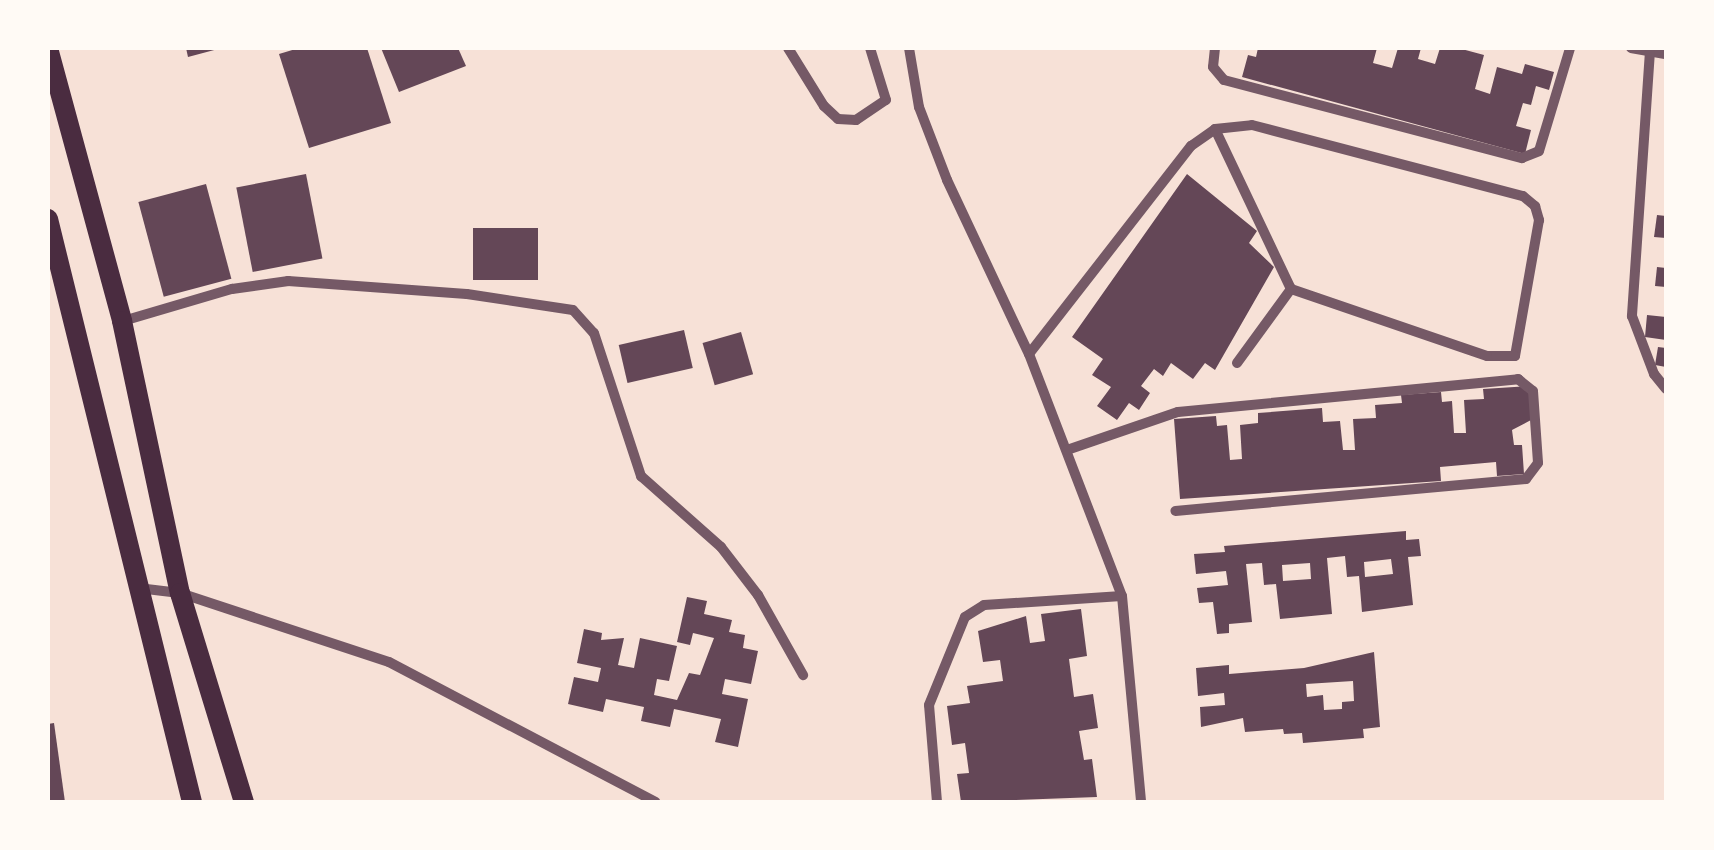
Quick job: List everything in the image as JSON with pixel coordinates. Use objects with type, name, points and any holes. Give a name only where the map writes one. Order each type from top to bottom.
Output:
[{"type":"main road","points":[[48,48],[122,321],[180,594],[244,802]]},
{"type":"main road","points":[[48,218],[192,802]]},
{"type":"street","points":[[788,48],[824,106],[838,118],[856,120],[886,100],[870,48]]},
{"type":"street","points":[[909,48],[919,107],[947,180],[1029,354],[1122,596],[1141,802]]},
{"type":"street","points":[[1215,48],[1213,68],[1224,80],[1522,158],[1540,151],[1570,48]]},
{"type":"street","points":[[1632,48],[1666,54]]},
{"type":"street","points":[[1650,51],[1632,316],[1654,374],[1666,389]]},
{"type":"street","points":[[1029,354],[1191,146],[1215,129],[1252,126],[1523,196],[1535,206],[1536,238],[1516,356],[1487,356],[1291,289],[1215,129]]},
{"type":"street","points":[[122,321],[288,281],[467,294],[573,310],[594,333],[641,476],[720,547],[758,595],[803,675]]},
{"type":"street","points":[[1237,364],[1291,289]]},
{"type":"street","points":[[1068,450],[1178,412],[1518,380],[1533,390],[1538,464],[1526,480],[1175,511]]},
{"type":"street","points":[[137,588],[180,594],[389,662],[656,802]]},
{"type":"street","points":[[937,802],[929,706],[965,617],[984,605],[1122,596]]},
{"type":"building","points":[[186,48],[218,48],[218,49],[188,57]]},
{"type":"building","points":[[299,48],[367,48],[391,123],[309,148],[279,54]]},
{"type":"building","points":[[381,48],[458,48],[466,66],[399,92]]},
{"type":"building","points":[[1258,48],[1377,48],[1373,63],[1392,68],[1398,48],[1421,48],[1418,59],[1435,64],[1440,48],[1458,48],[1484,55],[1475,89],[1490,94],[1497,67],[1522,74],[1525,64],[1554,72],[1549,90],[1536,86],[1531,105],[1523,103],[1516,126],[1531,130],[1525,154],[1242,77],[1248,55],[1256,57]]},
{"type":"building","points":[[306,174],[322,258],[253,272],[236,188]]},
{"type":"building","points":[[1187,174],[1257,231],[1249,243],[1274,267],[1215,370],[1205,363],[1193,379],[1171,363],[1163,376],[1154,369],[1141,386],[1150,393],[1139,410],[1129,403],[1117,420],[1097,406],[1111,387],[1092,375],[1103,359],[1072,337]]},
{"type":"building","points":[[206,184],[231,279],[164,297],[138,202]]},
{"type":"building","points":[[1657,215],[1666,216],[1666,238],[1654,237]]},
{"type":"building","points":[[473,228],[538,228],[538,280],[473,280]]},
{"type":"building","points":[[1657,267],[1666,268],[1666,287],[1655,286]]},
{"type":"building","points":[[1647,315],[1666,317],[1666,340],[1645,337]]},
{"type":"building","points":[[684,330],[693,368],[627,383],[619,345]]},
{"type":"building","points":[[741,332],[753,374],[715,385],[703,343]]},
{"type":"building","points":[[1658,347],[1666,348],[1666,367],[1655,365]]},
{"type":"building","points":[[1529,386],[1531,420],[1512,430],[1514,445],[1522,445],[1524,474],[1497,476],[1496,462],[1440,467],[1441,481],[1180,499],[1174,419],[1216,416],[1217,426],[1227,425],[1230,460],[1242,459],[1240,425],[1258,423],[1258,413],[1322,408],[1323,422],[1340,421],[1343,450],[1355,450],[1353,419],[1376,418],[1375,405],[1402,403],[1401,395],[1441,392],[1442,402],[1452,401],[1454,433],[1466,433],[1464,400],[1484,399],[1483,389]]},
{"type":"building","points":[[1406,531],[1406,540],[1419,539],[1421,556],[1408,557],[1413,605],[1362,612],[1359,576],[1347,577],[1345,556],[1327,558],[1332,614],[1280,619],[1276,584],[1264,585],[1262,563],[1246,564],[1252,622],[1229,624],[1229,633],[1217,634],[1213,602],[1199,603],[1197,588],[1228,585],[1226,571],[1196,574],[1194,554],[1225,552],[1224,546]],"holes":[[[1391,559],[1393,574],[1365,577],[1364,562]],[[1310,563],[1311,579],[1283,581],[1282,565]]]},
{"type":"building","points":[[687,597],[707,601],[704,614],[732,620],[729,632],[745,635],[743,648],[758,651],[751,684],[725,679],[722,694],[748,699],[738,747],[715,742],[721,719],[674,709],[670,727],[641,721],[644,707],[606,699],[603,712],[568,704],[574,677],[598,682],[601,668],[577,663],[584,629],[602,633],[601,640],[624,638],[618,665],[634,668],[640,638],[677,646],[669,681],[657,679],[654,695],[677,700],[689,673],[700,675],[714,638],[693,633],[690,645],[677,642]]},
{"type":"building","points":[[1081,609],[1087,656],[1069,659],[1074,697],[1093,694],[1098,728],[1079,731],[1084,760],[1092,759],[1097,797],[961,802],[957,774],[969,773],[965,743],[952,745],[947,706],[970,703],[967,686],[1003,681],[1000,660],[983,662],[978,631],[1026,616],[1030,643],[1045,641],[1041,614]]},
{"type":"building","points":[[1374,652],[1380,727],[1363,729],[1364,738],[1303,743],[1302,733],[1284,734],[1283,729],[1245,732],[1243,718],[1201,727],[1200,707],[1225,705],[1224,693],[1198,696],[1196,668],[1229,665],[1229,674],[1304,668]],"holes":[[[1353,681],[1354,701],[1342,702],[1342,709],[1324,710],[1323,695],[1307,697],[1306,684]]]},
{"type":"building","points":[[54,723],[65,802],[48,802],[48,724]]}]
